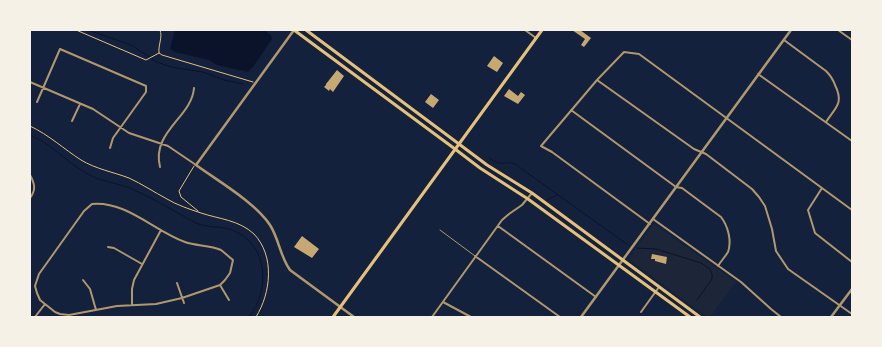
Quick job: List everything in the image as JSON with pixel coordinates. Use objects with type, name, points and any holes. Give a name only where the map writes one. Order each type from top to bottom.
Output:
[{"type":"main road","points":[[294,30],[480,168],[528,199],[690,317]]},
{"type":"main road","points":[[306,30],[487,165],[532,193],[700,317]]},
{"type":"main road","points":[[333,317],[542,30]]},
{"type":"street","points":[[195,165],[294,30]]},
{"type":"street","points":[[525,30],[536,38]]},
{"type":"street","points":[[581,317],[790,30]]},
{"type":"street","points":[[838,30],[852,40]]},
{"type":"street","points":[[783,40],[832,77],[839,94],[839,101],[826,122]]},
{"type":"street","points":[[37,102],[60,49],[146,86],[146,92],[120,127],[113,138],[110,148]]},
{"type":"street","points":[[650,224],[541,146],[597,80],[624,52],[639,54],[852,210]]},
{"type":"street","points":[[758,74],[852,141]]},
{"type":"street","points":[[597,80],[689,146],[706,154],[752,189],[765,206],[772,229],[776,251],[788,269],[852,314]]},
{"type":"street","points":[[30,82],[102,115],[136,136],[161,143],[174,149],[258,211],[271,227],[284,261],[290,270],[354,317]]},
{"type":"street","points":[[160,166],[158,156],[161,143],[192,99],[194,88]]},
{"type":"street","points":[[72,121],[80,104]]},
{"type":"street","points":[[571,110],[676,187],[682,188],[721,217],[725,222],[729,234],[730,246],[718,266]]},
{"type":"street","points":[[30,175],[35,184],[35,188],[30,198]]},
{"type":"street","points":[[822,188],[808,210],[815,233],[852,262]]},
{"type":"street","points":[[432,317],[506,216],[520,207],[532,193]]},
{"type":"street","points":[[92,204],[103,204],[118,207],[161,230],[185,242],[216,248],[222,251],[233,260],[230,273],[220,285],[182,298],[156,304],[132,304],[65,315],[55,312],[45,304],[37,293],[35,286],[39,274],[84,211],[92,204]]},
{"type":"street","points":[[653,219],[741,282],[782,317]]},
{"type":"street","points":[[498,226],[596,297]]},
{"type":"street","points":[[132,304],[133,283],[161,230]]},
{"type":"street","points":[[108,247],[114,248],[142,264]]},
{"type":"street","points":[[476,256],[560,317]]},
{"type":"street","points":[[83,280],[90,290],[96,310]]},
{"type":"street","points":[[177,283],[184,303]]},
{"type":"street","points":[[220,285],[229,300]]},
{"type":"street","points":[[641,312],[660,287]]},
{"type":"street","points":[[831,317],[852,289]]},
{"type":"street","points":[[443,302],[471,317]]},
{"type":"street","points":[[35,317],[45,304]]},
{"type":"street","points":[[690,317],[694,312]]},
{"type":"lane","points":[[440,230],[476,256]]},
{"type":"path","points":[[76,30],[146,60],[159,53]]},
{"type":"path","points":[[159,53],[161,35],[160,30]]},
{"type":"path","points":[[159,53],[166,57],[256,83]]},
{"type":"path","points":[[30,126],[46,135],[81,160],[93,166],[128,178],[171,201],[198,212],[241,225],[254,234],[261,245],[266,258],[268,279],[264,301],[256,317]]},
{"type":"path","points":[[195,165],[181,186],[179,193],[181,197],[198,210],[198,212]]},
{"type":"shaded area","points":[[175,30],[264,30],[271,35],[272,39],[248,72],[217,65],[209,60],[175,52],[170,49]]},
{"type":"shaded area","points":[[654,224],[736,282],[710,317],[707,317],[630,260],[630,256]]},
{"type":"building","points":[[572,30],[580,30],[591,38],[584,47],[581,45],[585,39]]},
{"type":"building","points":[[494,56],[503,63],[497,72],[487,66]]},
{"type":"building","points":[[337,70],[344,76],[333,92],[330,89],[329,91],[324,87]]},
{"type":"building","points":[[509,89],[518,96],[521,92],[525,95],[518,104],[504,96]]},
{"type":"building","points":[[431,94],[439,100],[433,108],[425,102]]},
{"type":"building","points":[[302,236],[319,249],[312,258],[294,247]]},
{"type":"building","points":[[652,254],[667,257],[666,264],[655,261],[655,259],[651,259]]},
{"type":"waterway","points":[[88,30],[131,45],[157,62],[171,67],[203,72],[224,80],[243,84]]},
{"type":"waterway","points":[[30,135],[39,139],[87,174],[134,190],[196,223],[205,226],[232,230],[244,236],[253,245],[259,256],[263,281],[261,294],[249,317]]},
{"type":"waterway","points":[[489,158],[497,163],[515,164],[628,245]]},
{"type":"waterway","points":[[547,200],[557,195]]},
{"type":"waterway","points":[[637,248],[656,249],[701,263],[710,269],[712,279],[697,300]]}]
